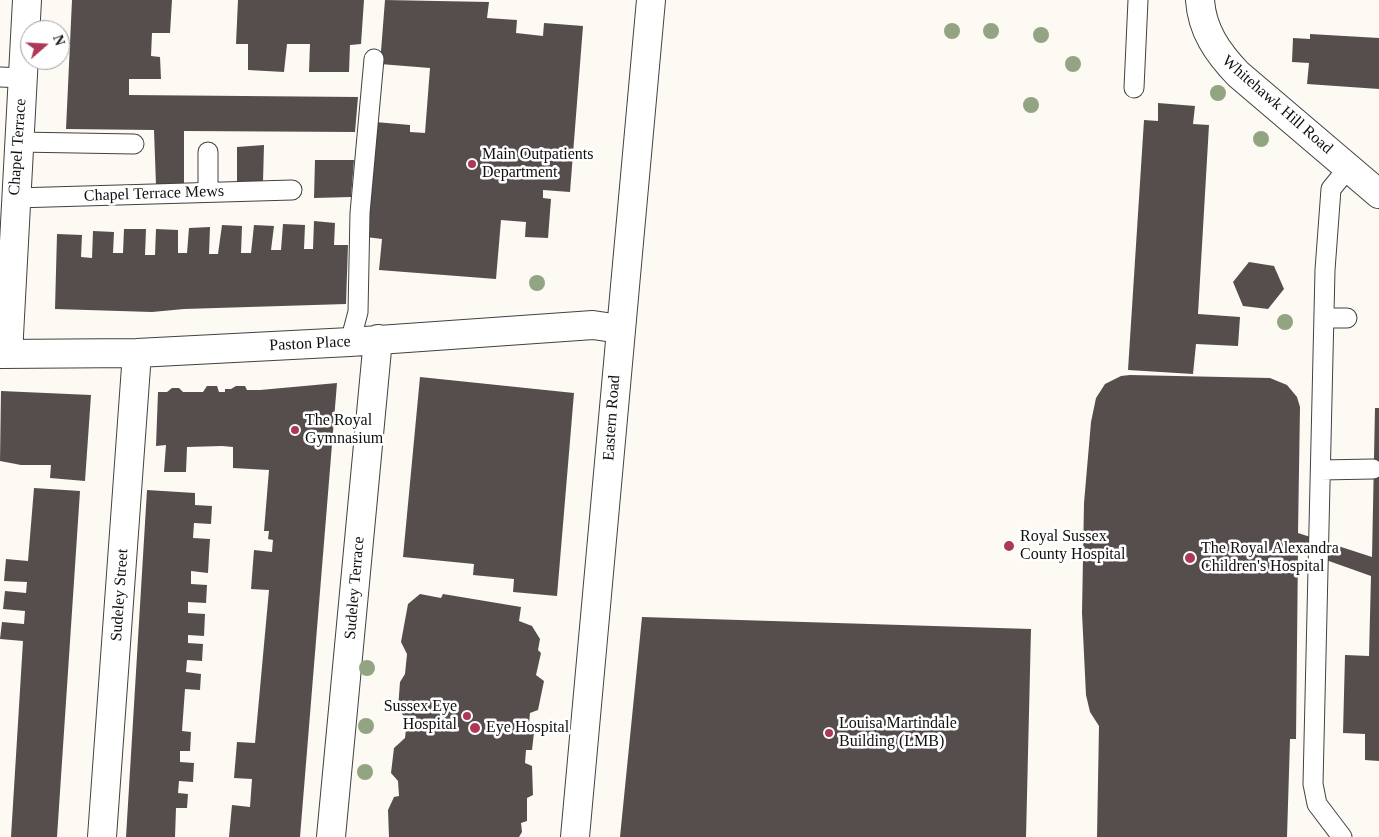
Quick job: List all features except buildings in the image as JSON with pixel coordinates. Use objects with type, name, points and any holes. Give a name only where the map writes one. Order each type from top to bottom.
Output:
[{"type":"street","name":"Chapel Terrace","points":[[4,354],[18,142],[12,78],[27,0]]},
{"type":"street","name":"Eastern Road","points":[[575,837],[651,0]]},
{"type":"street","name":"Whitehawk Hill Road","points":[[1200,0],[1201,18],[1218,53],[1238,74],[1379,194]]},
{"type":"street","name":"Paston Place","points":[[4,354],[137,353],[350,342],[593,325],[620,329]]},
{"type":"street","name":"Sudeley Terrace","points":[[331,837],[378,339]]},
{"type":"street","name":"Sudeley Street","points":[[102,837],[137,353]]},
{"type":"lane","points":[[1134,88],[1138,0]]},
{"type":"lane","points":[[350,342],[358,312],[360,213],[374,59]]},
{"type":"lane","points":[[18,142],[134,144]]},
{"type":"lane","points":[[208,152],[208,192]]},
{"type":"lane","points":[[1342,837],[1317,804],[1313,784],[1325,270],[1331,189],[1349,167]]},
{"type":"lane","name":"Chapel Terrace Mews","points":[[15,198],[292,190]]},
{"type":"lane","points":[[1324,318],[1347,318]]},
{"type":"lane","points":[[1321,470],[1373,469]]},
{"type":"place","name":"Main Outpatients Department","points":[[472,164]]},
{"type":"place","name":"The Royal Gymnasium","points":[[295,430]]},
{"type":"place","name":"Royal Sussex County Hospital","points":[[1009,546]]},
{"type":"place","name":"The Royal Alexandra Children's Hospital","points":[[1190,558]]},
{"type":"place","name":"Sussex Eye Hospital","points":[[467,716]]},
{"type":"place","name":"Eye Hospital","points":[[475,728]]},
{"type":"place","name":"Louisa Martindale Building (LMB)","points":[[829,733]]}]
